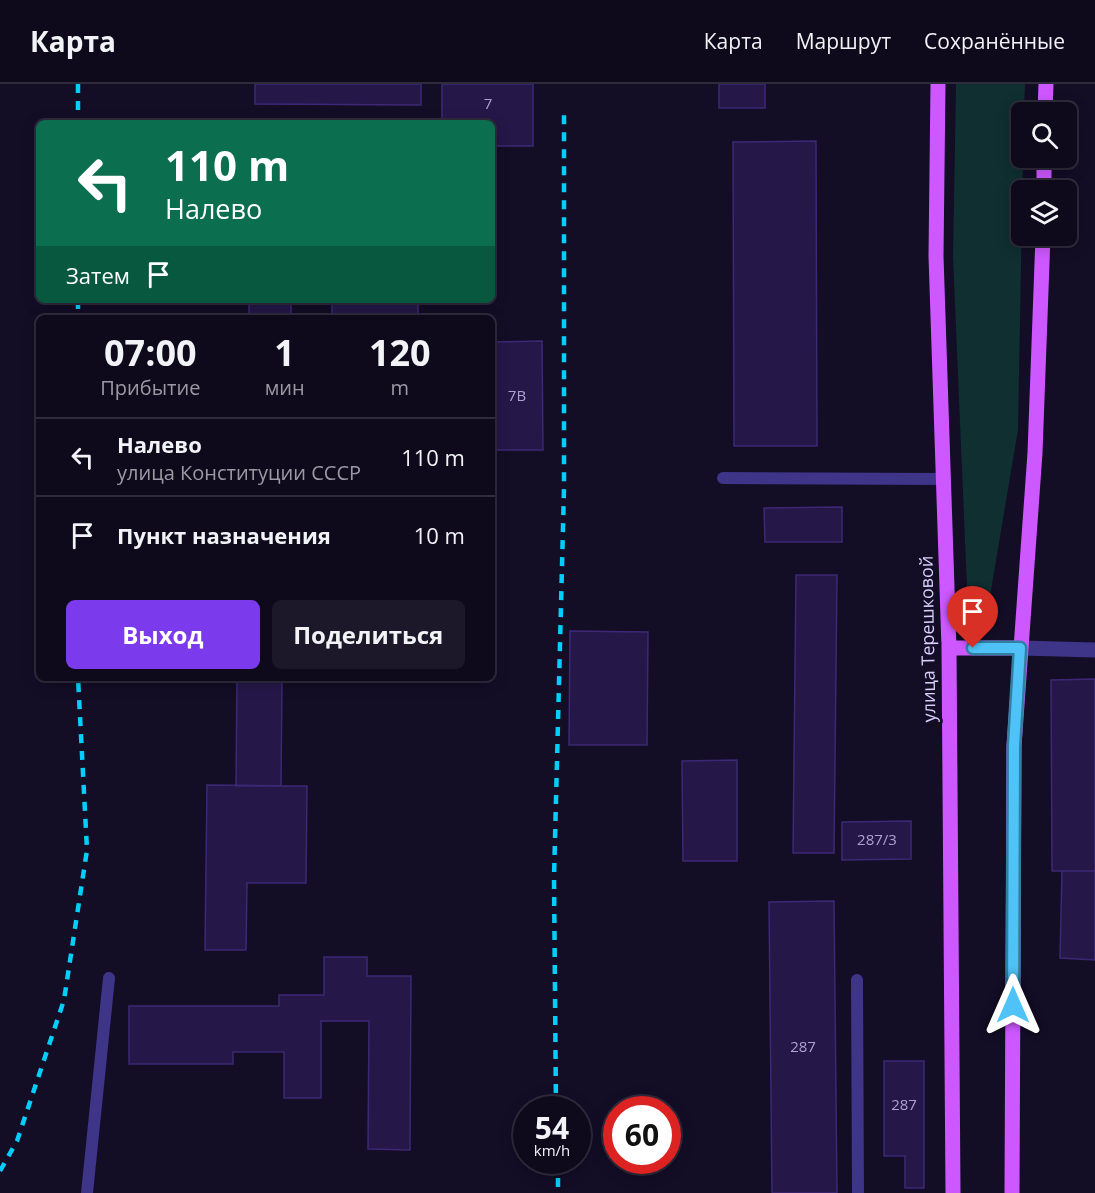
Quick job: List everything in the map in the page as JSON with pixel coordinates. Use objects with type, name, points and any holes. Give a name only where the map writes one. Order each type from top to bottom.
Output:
[{"type":"main road","name":"улица Терешковой","points":[[938,84],[936,256],[949,648],[953,1193]]},
{"type":"main road","points":[[1045,102],[1046,84]]},
{"type":"main road","points":[[1012,1193],[1014,746],[1035,453],[1043,246]]},
{"type":"main road","points":[[949,648],[1020,648]]},
{"type":"street","points":[[1020,648],[1095,650]]},
{"type":"lane","points":[[723,478],[944,479]]},
{"type":"lane","points":[[87,1193],[109,978]]},
{"type":"lane","points":[[857,980],[858,1193]]},
{"type":"green space","points":[[956,84],[1025,84],[1024,102],[1011,102],[1011,168],[1023,168],[1023,180],[1011,180],[1011,246],[1021,246],[1018,430],[987,614],[977,618],[968,612],[953,257]]},
{"type":"building","points":[[255,84],[421,84],[421,105],[255,104]]},
{"type":"building","points":[[442,84],[533,84],[533,146],[495,146],[495,120],[442,120]]},
{"type":"building","points":[[719,84],[765,84],[765,108],[719,108]]},
{"type":"building","points":[[816,141],[817,446],[734,446],[733,142]]},
{"type":"building","points":[[249,303],[291,303],[291,315],[249,315]]},
{"type":"building","points":[[332,303],[418,303],[418,315],[332,315]]},
{"type":"building","points":[[542,341],[543,450],[495,450],[495,342]]},
{"type":"building","points":[[842,507],[842,542],[765,542],[764,508]]},
{"type":"building","points":[[796,575],[837,575],[834,853],[793,853]]},
{"type":"building","points":[[570,631],[648,632],[647,745],[569,745]]},
{"type":"building","points":[[1095,679],[1095,871],[1052,871],[1051,680]]},
{"type":"building","points":[[237,681],[282,681],[281,786],[236,786]]},
{"type":"building","points":[[737,760],[737,861],[683,861],[682,761]]},
{"type":"building","points":[[207,785],[307,786],[306,883],[247,883],[246,950],[205,950]]},
{"type":"building","points":[[911,821],[911,859],[842,860],[842,822]]},
{"type":"building","points":[[1062,871],[1095,871],[1095,960],[1060,958]]},
{"type":"building","points":[[834,901],[837,1193],[772,1193],[769,902]]},
{"type":"building","points":[[324,957],[367,957],[367,976],[411,976],[410,1150],[368,1149],[369,1021],[321,1021],[321,1098],[284,1098],[284,1052],[233,1052],[233,1064],[129,1064],[129,1006],[279,1006],[279,995],[324,995]]},
{"type":"building","points":[[884,1061],[924,1061],[924,1188],[905,1188],[905,1156],[884,1156]]},
{"type":"railway","points":[[78,84],[78,120]]},
{"type":"railway","points":[[556,1096],[554,878],[564,488],[564,111]]},
{"type":"railway","points":[[78,303],[78,315]]},
{"type":"railway","points":[[0,1171],[17,1141],[64,1000],[87,850],[78,681]]},
{"type":"railway","points":[[558,1174],[558,1193]]},
{"type":"route","points":[[973,648],[1020,648],[1014,746],[1013,1005]]}]
